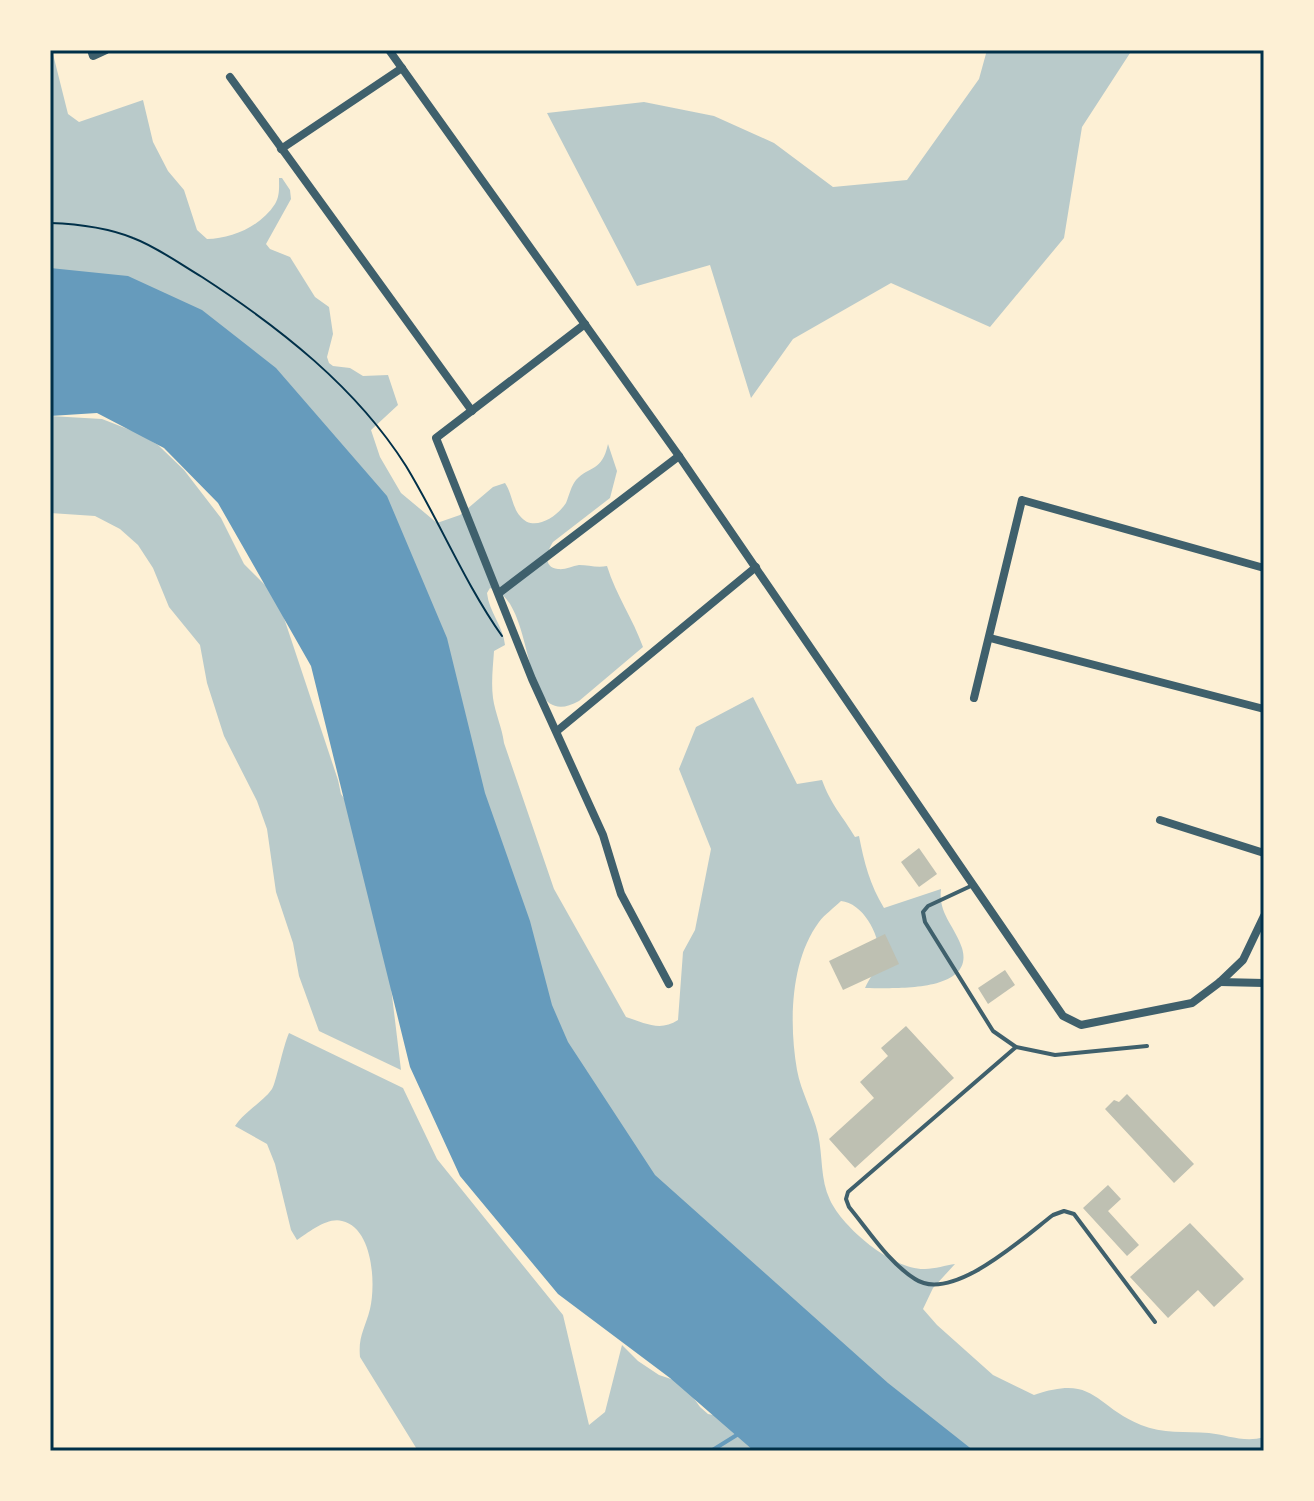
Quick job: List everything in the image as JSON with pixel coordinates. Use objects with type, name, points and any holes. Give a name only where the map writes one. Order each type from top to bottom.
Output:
[{"type":"street","points":[[92,53],[106,50]]},
{"type":"street","points":[[389,50],[679,456],[1063,1016],[1081,1025],[1192,1003],[1243,960],[1264,916]]},
{"type":"street","points":[[281,149],[402,68]]},
{"type":"street","points":[[230,77],[472,411]]},
{"type":"street","points":[[585,324],[436,438],[532,679],[603,835],[621,894],[669,984]]},
{"type":"street","points":[[499,593],[679,456]]},
{"type":"street","points":[[974,698],[1022,500],[1264,568]]},
{"type":"street","points":[[557,731],[756,567]]},
{"type":"street","points":[[990,638],[1264,709]]},
{"type":"street","points":[[1160,820],[1264,853]]},
{"type":"street","points":[[1220,982],[1264,983]]},
{"type":"lane","points":[[973,885],[928,906],[923,912],[925,922],[993,1031],[1016,1047],[1055,1055],[1147,1046]]},
{"type":"lane","points":[[1016,1047],[848,1192],[846,1199],[849,1207],[899,1268],[918,1282],[936,1284],[982,1270],[1053,1215],[1064,1211],[1074,1214],[1155,1322]]},
{"type":"path","points":[[50,223],[81,224],[137,239],[236,300],[302,350],[370,421],[405,466],[478,602],[505,641]]},
{"type":"shaded area","points":[[50,50],[68,114],[79,122],[143,100],[153,142],[168,171],[184,190],[197,230],[207,239],[236,234],[262,219],[277,201],[279,178],[282,178],[290,190],[291,199],[266,244],[270,249],[290,257],[315,297],[329,307],[333,334],[327,357],[329,363],[350,368],[363,376],[388,375],[398,405],[371,430],[380,457],[401,493],[437,523],[460,515],[493,487],[505,483],[515,508],[525,521],[538,523],[551,518],[566,503],[576,480],[599,464],[608,444],[617,471],[610,498],[553,542],[548,562],[558,569],[579,565],[607,566],[643,647],[579,701],[559,707],[546,700],[537,684],[516,616],[505,598],[490,588],[487,593],[505,645],[494,651],[492,680],[494,704],[504,743],[554,889],[626,1017],[659,1026],[678,1020],[683,952],[695,930],[711,849],[679,769],[696,727],[753,697],[797,784],[822,780],[855,837],[859,836],[868,873],[884,908],[941,889],[944,913],[962,948],[963,963],[956,974],[944,981],[910,987],[865,988],[878,963],[879,951],[870,923],[857,908],[841,901],[821,919],[809,938],[794,993],[794,1052],[799,1078],[818,1134],[825,1184],[837,1211],[857,1234],[898,1263],[925,1269],[955,1264],[933,1288],[923,1309],[993,1375],[1034,1395],[1054,1389],[1082,1390],[1125,1417],[1157,1430],[1209,1433],[1243,1439],[1264,1437],[1264,1451],[947,1451],[592,1153],[430,747],[50,289]]},
{"type":"shaded area","points":[[987,50],[1132,50],[1082,127],[1064,238],[990,327],[891,283],[793,339],[751,398],[710,265],[637,286],[547,113],[644,102],[714,116],[774,143],[833,187],[907,180],[979,79]]},
{"type":"shaded area","points":[[50,416],[102,419],[138,433],[158,445],[184,470],[221,518],[244,564],[277,597],[341,794],[350,807],[386,946],[401,1070],[319,1031],[299,976],[293,943],[276,892],[267,829],[257,801],[224,736],[207,683],[200,645],[169,607],[153,568],[138,545],[120,529],[95,516],[50,513]]},
{"type":"shaded area","points":[[289,1033],[403,1088],[437,1159],[563,1315],[589,1425],[605,1412],[622,1345],[659,1375],[683,1383],[708,1414],[751,1423],[763,1451],[418,1451],[360,1357],[361,1338],[373,1286],[370,1258],[360,1234],[352,1226],[336,1220],[318,1226],[297,1240],[291,1230],[267,1144],[235,1126],[272,1089]]},
{"type":"water","points":[[50,268],[128,276],[202,310],[276,368],[387,496],[447,638],[485,793],[530,921],[552,1005],[568,1042],[655,1175],[888,1383],[974,1451],[754,1451],[670,1378],[558,1294],[460,1176],[410,1067],[311,666],[218,503],[164,448],[97,413],[50,416]]},
{"type":"building","points":[[919,848],[937,874],[919,887],[901,862]]},
{"type":"building","points":[[885,934],[899,964],[843,990],[829,961]]},
{"type":"building","points":[[1005,970],[1015,985],[988,1004],[978,988]]},
{"type":"building","points":[[906,1026],[954,1078],[855,1168],[829,1139],[874,1098],[860,1082],[888,1056],[881,1048]]},
{"type":"building","points":[[1127,1094],[1194,1164],[1174,1183],[1105,1109]]},
{"type":"building","points":[[1108,1185],[1121,1199],[1108,1211],[1139,1245],[1127,1256],[1083,1208]]},
{"type":"building","points":[[1190,1223],[1244,1279],[1214,1307],[1198,1290],[1168,1318],[1130,1277]]},
{"type":"waterway","points":[[711,1451],[740,1433]]}]
